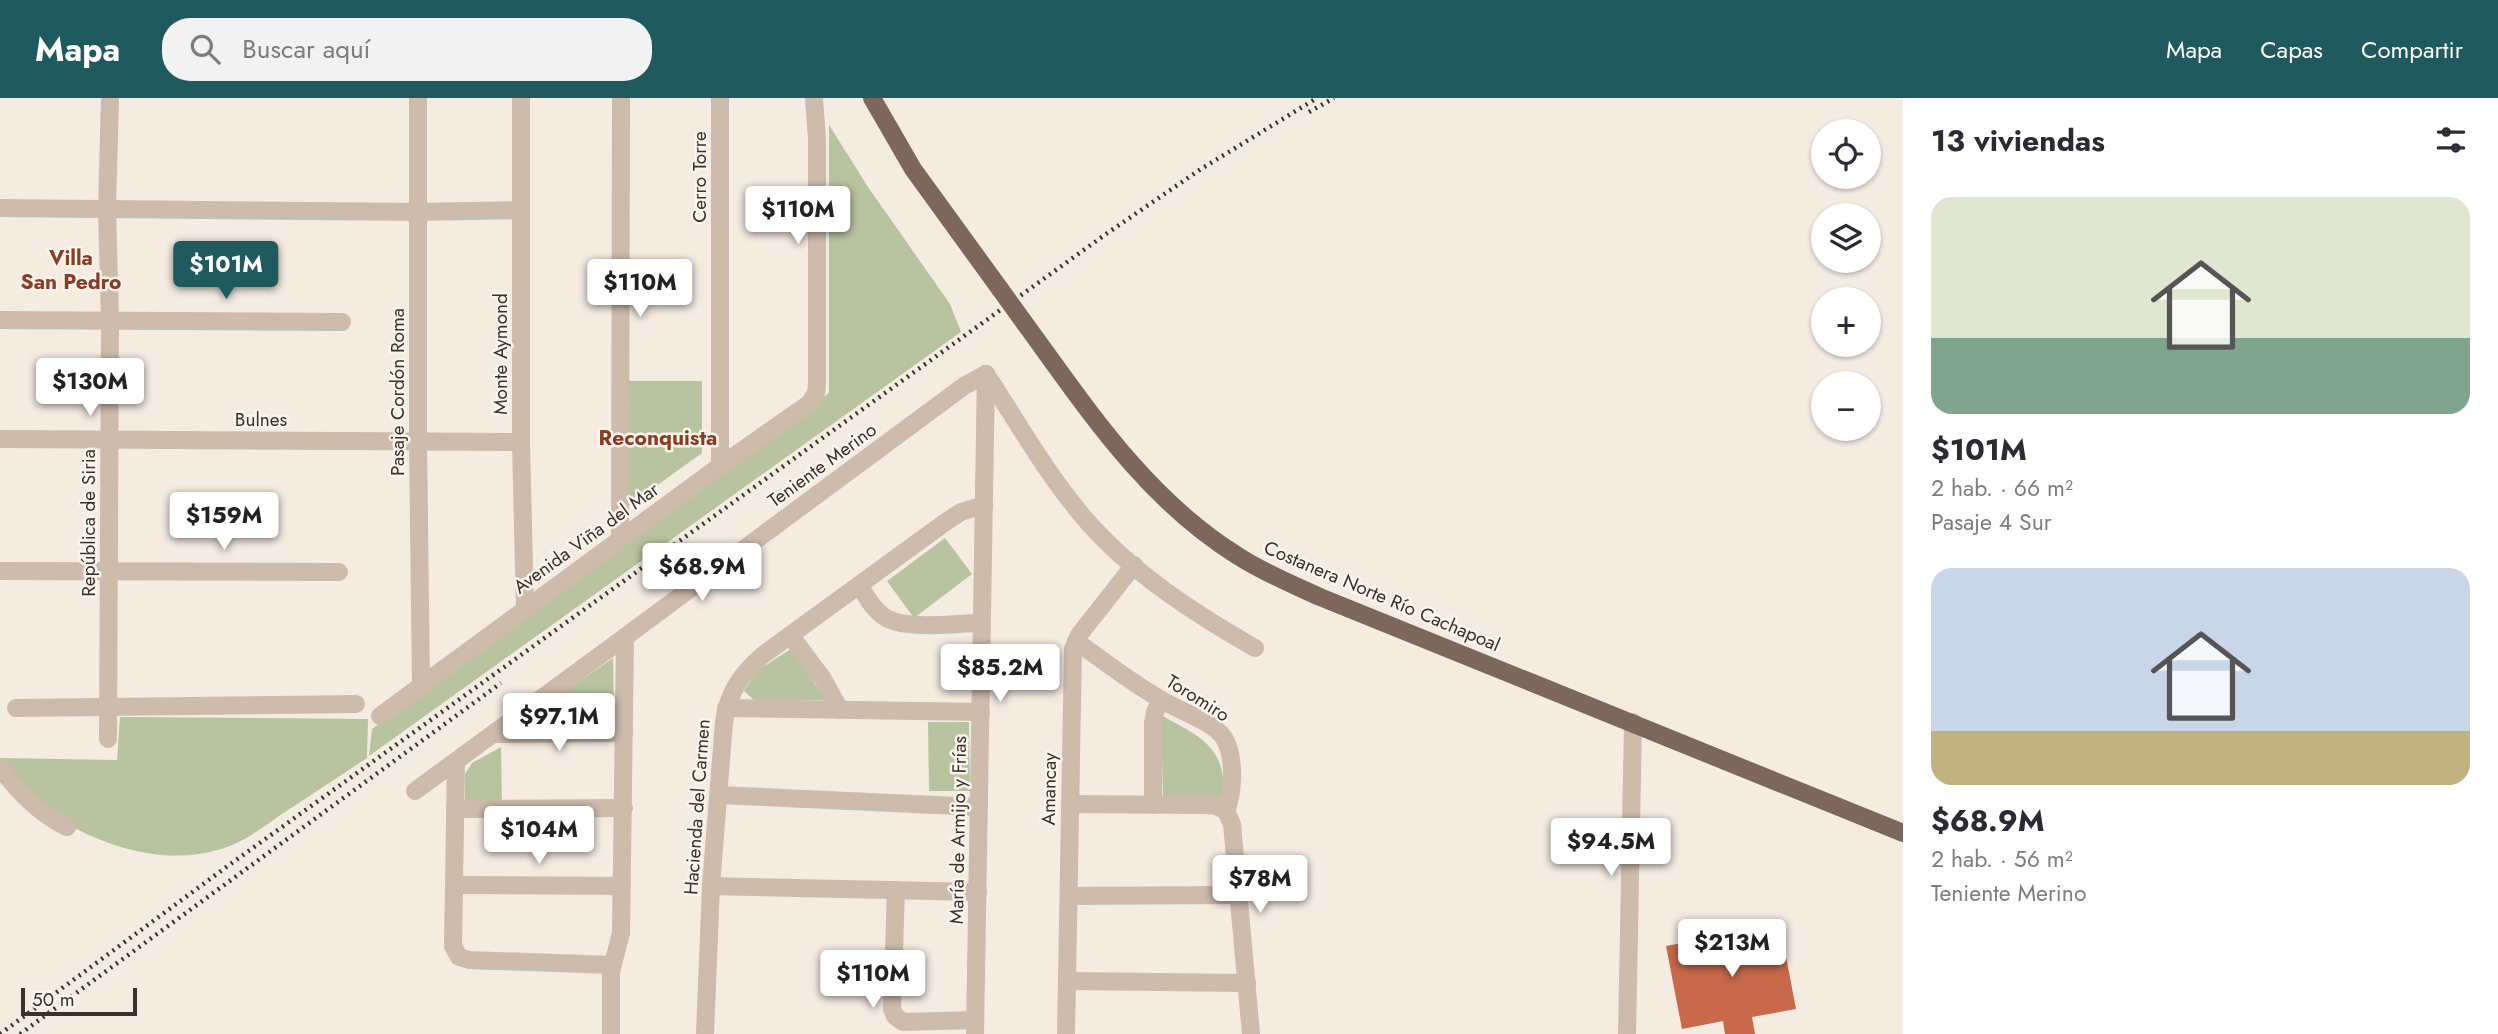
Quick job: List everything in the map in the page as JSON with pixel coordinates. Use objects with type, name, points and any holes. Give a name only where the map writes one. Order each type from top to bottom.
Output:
[{"type":"main road","name":"Costanera Norte Río Cachapoal","points":[[872,98],[913,169],[1106,435],[1137,472],[1173,508],[1238,557],[1320,597],[1903,833]]},
{"type":"street","name":"República de Siria","points":[[108,739],[110,319],[107,209],[110,98]]},
{"type":"street","name":"Pasaje Cordón Roma","points":[[418,98],[421,686]]},
{"type":"street","name":"Monte Aymond","points":[[522,98],[521,442],[525,609]]},
{"type":"street","points":[[620,539],[621,98]]},
{"type":"street","name":"Cerro Torre","points":[[720,98],[720,466]]},
{"type":"street","name":"Avenida Viña del Mar","points":[[380,716],[810,403],[816,393],[817,139],[814,98]]},
{"type":"street","points":[[0,208],[522,211]]},
{"type":"street","points":[[0,320],[342,322]]},
{"type":"street","points":[[986,374],[1059,487],[1101,537],[1196,614],[1255,648]]},
{"type":"street","name":"María de Armijo y Frías","points":[[975,1027],[986,374]]},
{"type":"street","name":"Teniente Merino","points":[[415,791],[964,386],[986,374]]},
{"type":"street","name":"Bulnes","points":[[0,439],[521,442]]},
{"type":"street","name":"Hacienda del Carmen","points":[[705,1034],[711,886],[726,708],[733,689],[744,672],[790,635],[954,516],[984,505]]},
{"type":"street","points":[[1076,641],[1134,565]]},
{"type":"street","points":[[0,572],[339,572]]},
{"type":"street","points":[[859,585],[880,613],[904,624],[982,623]]},
{"type":"street","points":[[790,635],[823,679],[841,710]]},
{"type":"street","points":[[611,1034],[612,965],[620,942],[622,886],[625,637]]},
{"type":"street","name":"Toromiro","points":[[1076,641],[1161,700],[1212,727],[1222,735],[1229,748],[1231,796],[1226,811],[1232,824],[1251,1034]]},
{"type":"street","name":"Amancay","points":[[1066,1034],[1073,657],[1076,641]]},
{"type":"street","points":[[1153,805],[1153,723],[1161,700]]},
{"type":"street","points":[[16,708],[356,704]]},
{"type":"street","points":[[726,708],[981,712]]},
{"type":"street","points":[[1627,1034],[1633,722]]},
{"type":"street","points":[[494,734],[624,733]]},
{"type":"street","points":[[456,762],[453,946],[459,957],[469,960],[612,965]]},
{"type":"street","points":[[0,767],[8,779],[36,805],[55,822],[66,827]]},
{"type":"street","points":[[719,795],[979,807]]},
{"type":"street","points":[[1070,804],[1206,805],[1226,811]]},
{"type":"street","points":[[455,808],[624,808]]},
{"type":"street","points":[[455,885],[622,886]]},
{"type":"street","points":[[711,886],[978,892]]},
{"type":"street","points":[[896,890],[892,1009],[895,1016],[903,1022],[975,1027]]},
{"type":"street","points":[[1069,896],[1238,895]]},
{"type":"street","points":[[1067,981],[1247,983]]},
{"type":"green space","points":[[829,125],[868,187],[950,304],[961,332],[369,756],[372,729],[829,393]]},
{"type":"green space","points":[[627,381],[702,381],[702,453],[627,507]]},
{"type":"green space","points":[[945,538],[972,574],[914,618],[887,581]]},
{"type":"green space","points":[[791,649],[826,700],[754,700],[744,691],[758,670]]},
{"type":"green space","points":[[613,658],[614,725],[516,726]]},
{"type":"green space","points":[[1161,715],[1200,738],[1216,755],[1221,766],[1225,799],[1163,798]]},
{"type":"green space","points":[[120,717],[368,719],[367,758],[234,844],[198,854],[158,855],[99,839],[64,822],[29,793],[0,758],[117,760]]},
{"type":"green space","points":[[928,722],[969,722],[970,791],[929,791]]},
{"type":"green space","points":[[501,747],[502,802],[465,803],[465,774],[472,763]]},
{"type":"building","points":[[1780,925],[1796,1009],[1752,1017],[1755,1034],[1725,1034],[1723,1021],[1682,1029],[1666,946]]},
{"type":"railway","points":[[0,1034],[225,868],[1106,234],[1201,169],[1317,98]]},
{"type":"railway","points":[[1309,112],[1334,98]]},
{"type":"railway","points":[[20,1034],[501,683]]},
{"type":"district","name":"Villa San Pedro","points":[[71,270]]},
{"type":"district","name":"Reconquista","points":[[658,438]]}]
